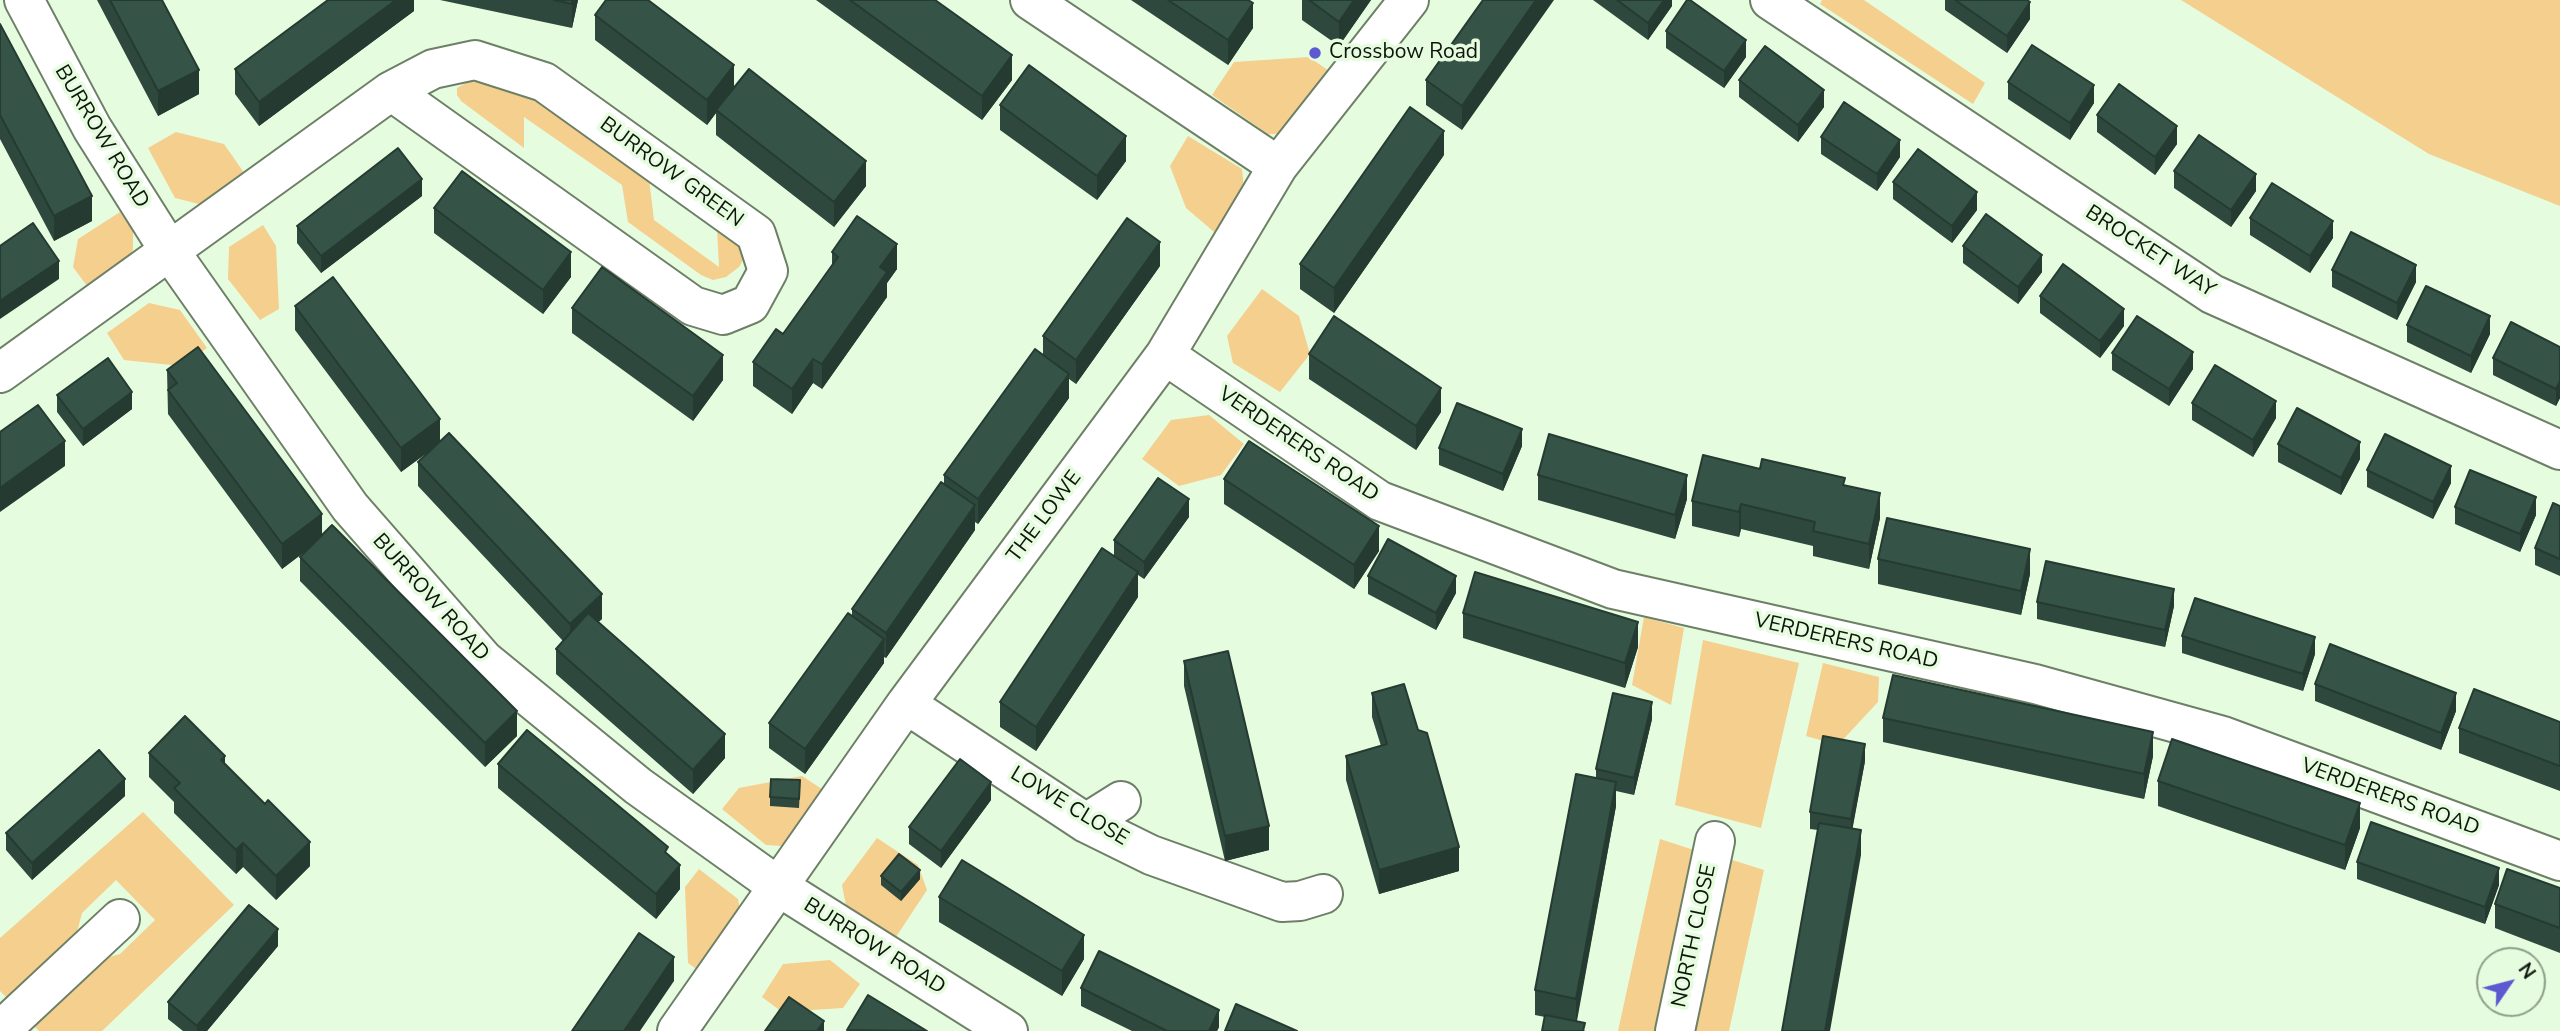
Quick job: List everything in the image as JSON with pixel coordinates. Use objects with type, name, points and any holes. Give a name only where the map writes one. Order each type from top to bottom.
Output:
[{"type":"street","name":"BURROW ROAD","points":[[24,0],[92,128],[169,250],[349,507],[484,660],[638,786],[779,887],[1008,1031]]},
{"type":"street","points":[[1030,0],[1278,166]]},
{"type":"street","name":"THE LOWE","points":[[677,1031],[906,704],[1165,355],[1278,166],[1409,0]]},
{"type":"street","name":"BROCKET WAY","points":[[1770,0],[2212,294],[2560,450]]},
{"type":"street","name":"BURROW GREEN","points":[[0,373],[391,91],[432,69],[475,60],[544,82],[756,234],[768,271],[750,304],[723,315],[693,306],[391,91]]},
{"type":"street","name":"VERDERERS ROAD","points":[[1165,355],[1380,501],[1613,589],[2035,684],[2223,736],[2560,861]]},
{"type":"street","name":"LOWE CLOSE","points":[[906,704],[1086,823],[1151,855],[1282,902],[1300,901],[1323,894]]},
{"type":"street","points":[[1086,823],[1121,801]]},
{"type":"street","name":"NORTH CLOSE","points":[[1675,1031],[1715,841]]},
{"type":"street","points":[[0,1031],[120,919]]},
{"type":"shaded area","points":[[1822,0],[1864,0],[1985,83],[1973,104],[1820,4]]},
{"type":"shaded area","points":[[2181,0],[2560,0],[2560,206],[2429,154]]},
{"type":"shaded area","points":[[1309,57],[1332,73],[1291,134],[1268,134],[1212,95],[1234,62]]},
{"type":"shaded area","points":[[491,81],[537,98],[649,179],[654,220],[719,267],[717,229],[741,243],[746,255],[739,267],[726,277],[713,280],[701,275],[628,222],[622,185],[524,117],[524,148],[461,101],[457,95],[457,88],[468,82]]},
{"type":"shaded area","points":[[176,132],[224,144],[247,177],[207,206],[175,198],[148,148]]},
{"type":"shaded area","points":[[1188,136],[1242,169],[1245,199],[1220,237],[1186,208],[1170,166]]},
{"type":"shaded area","points":[[120,212],[133,229],[133,249],[128,264],[90,290],[73,267],[78,239]]},
{"type":"shaded area","points":[[263,225],[276,246],[279,309],[260,320],[228,279],[229,247]]},
{"type":"shaded area","points":[[1262,289],[1299,316],[1310,354],[1280,392],[1233,363],[1227,336]]},
{"type":"shaded area","points":[[149,303],[180,310],[207,348],[181,366],[124,360],[107,333]]},
{"type":"shaded area","points":[[1209,415],[1244,444],[1221,475],[1179,486],[1142,459],[1171,420]]},
{"type":"shaded area","points":[[1644,617],[1684,628],[1671,705],[1632,685]]},
{"type":"shaded area","points":[[1703,640],[1799,663],[1761,828],[1675,805]]},
{"type":"shaded area","points":[[1823,663],[1879,677],[1878,702],[1838,745],[1806,736]]},
{"type":"shaded area","points":[[802,776],[834,797],[796,847],[766,845],[722,809],[739,788]]},
{"type":"shaded area","points":[[143,812],[234,905],[102,1031],[39,1031],[32,1024],[102,959],[120,954],[155,920],[116,880],[82,913],[74,944],[11,1002],[0,991],[0,938]]},
{"type":"shaded area","points":[[877,838],[918,865],[927,890],[896,937],[846,906],[842,885]]},
{"type":"shaded area","points":[[1660,839],[1697,851],[1659,1031],[1618,1031]]},
{"type":"shaded area","points":[[1723,857],[1764,870],[1729,1031],[1689,1031]]},
{"type":"shaded area","points":[[699,869],[738,899],[743,927],[706,976],[688,963],[685,887]]},
{"type":"shaded area","points":[[830,960],[860,984],[843,1008],[782,1012],[762,997],[783,964]]},
{"type":"building","points":[[110,0],[162,0],[199,70],[158,91]]},
{"type":"building","points":[[328,0],[396,0],[259,102],[235,69]]},
{"type":"building","points":[[554,0],[572,0],[572,4]]},
{"type":"building","points":[[606,0],[648,0],[734,65],[707,100],[595,15]]},
{"type":"building","points":[[850,0],[935,0],[1012,55],[982,96]]},
{"type":"building","points":[[1168,0],[1248,0],[1253,3],[1228,40]]},
{"type":"building","points":[[1309,0],[1354,0],[1339,22]]},
{"type":"building","points":[[1483,0],[1536,0],[1462,106],[1426,80]]},
{"type":"building","points":[[1617,0],[1664,0],[1648,23]]},
{"type":"building","points":[[1687,0],[1746,40],[1724,71],[1666,31]]},
{"type":"building","points":[[1955,0],[2027,0],[2030,2],[2007,36]]},
{"type":"building","points":[[0,24],[92,196],[54,216],[0,115]]},
{"type":"building","points":[[2032,45],[2094,85],[2070,123],[2008,82]]},
{"type":"building","points":[[1765,46],[1824,90],[1798,125],[1739,80]]},
{"type":"building","points":[[1029,65],[1126,136],[1097,176],[1000,105]]},
{"type":"building","points":[[749,69],[866,161],[834,202],[716,110]]},
{"type":"building","points":[[2119,84],[2177,126],[2155,157],[2097,115]]},
{"type":"building","points":[[1844,102],[1900,140],[1877,174],[1821,137]]},
{"type":"building","points":[[1410,107],[1444,131],[1334,288],[1300,264]]},
{"type":"building","points":[[2199,135],[2256,174],[2231,210],[2174,171]]},
{"type":"building","points":[[398,148],[422,179],[321,256],[297,226]]},
{"type":"building","points":[[1918,149],[1977,192],[1952,226],[1893,182]]},
{"type":"building","points":[[462,171],[571,252],[543,290],[434,208]]},
{"type":"building","points":[[2272,183],[2333,221],[2310,256],[2250,218]]},
{"type":"building","points":[[1986,214],[2042,255],[2018,287],[1963,246]]},
{"type":"building","points":[[857,216],[897,244],[880,267],[887,272],[822,364],[813,359],[792,389],[753,362],[776,329],[783,334],[838,257],[832,252]]},
{"type":"building","points":[[1127,218],[1160,242],[1076,360],[1043,336]]},
{"type":"building","points":[[33,223],[59,261],[0,301],[0,246]]},
{"type":"building","points":[[2351,232],[2416,265],[2397,303],[2332,270]]},
{"type":"building","points":[[2063,264],[2124,309],[2100,341],[2040,296]]},
{"type":"building","points":[[602,267],[723,355],[693,396],[572,308]]},
{"type":"building","points":[[333,277],[440,419],[401,448],[295,306]]},
{"type":"building","points":[[2426,286],[2490,316],[2471,356],[2407,325]]},
{"type":"building","points":[[1334,316],[1441,388],[1416,426],[1309,354]]},
{"type":"building","points":[[2137,316],[2193,352],[2169,389],[2112,353]]},
{"type":"building","points":[[2511,322],[2560,347],[2560,381],[2556,389],[2493,358]]},
{"type":"building","points":[[198,347],[322,514],[282,544],[168,390],[177,383],[167,370]]},
{"type":"building","points":[[1035,349],[1069,374],[978,499],[944,475]]},
{"type":"building","points":[[108,358],[132,392],[83,429],[57,395]]},
{"type":"building","points":[[2215,365],[2276,401],[2253,440],[2192,403]]},
{"type":"building","points":[[1457,403],[1522,429],[1503,474],[1439,448]]},
{"type":"building","points":[[38,405],[65,441],[0,488],[0,432]]},
{"type":"building","points":[[2297,408],[2360,442],[2341,478],[2278,444]]},
{"type":"building","points":[[449,433],[602,594],[570,624],[418,462]]},
{"type":"building","points":[[1549,434],[1687,475],[1675,515],[1538,475]]},
{"type":"building","points":[[2385,434],[2451,466],[2433,502],[2367,470]]},
{"type":"building","points":[[1249,441],[1379,526],[1354,565],[1224,479]]},
{"type":"building","points":[[1703,455],[1760,469],[1762,459],[1845,478],[1843,485],[1880,493],[1869,544],[1813,531],[1815,522],[1741,504],[1739,512],[1692,501]]},
{"type":"building","points":[[2470,470],[2536,497],[2520,534],[2455,507]]},
{"type":"building","points":[[1158,478],[1189,499],[1144,562],[1114,540]]},
{"type":"building","points":[[941,482],[975,505],[886,633],[852,609]]},
{"type":"building","points":[[2553,503],[2560,506],[2560,559],[2535,548]]},
{"type":"building","points":[[1887,518],[2030,549],[2021,591],[1878,559]]},
{"type":"building","points":[[332,525],[517,711],[485,743],[300,557]]},
{"type":"building","points":[[1388,539],[1456,576],[1436,613],[1368,576]]},
{"type":"building","points":[[1102,548],[1138,572],[1036,727],[1000,702]]},
{"type":"building","points":[[2046,561],[2174,589],[2165,630],[2037,602]]},
{"type":"building","points":[[1475,572],[1638,622],[1625,663],[1463,613]]},
{"type":"building","points":[[2195,598],[2315,637],[2303,674],[2182,636]]},
{"type":"building","points":[[588,613],[725,734],[693,770],[556,649]]},
{"type":"building","points":[[848,613],[884,639],[805,749],[769,723]]},
{"type":"building","points":[[2330,644],[2456,693],[2441,733],[2315,684]]},
{"type":"building","points":[[1228,651],[1269,826],[1225,836],[1184,661]]},
{"type":"building","points":[[1893,675],[2153,732],[2144,774],[1883,718]]},
{"type":"building","points":[[1404,684],[1418,730],[1427,733],[1459,847],[1379,870],[1346,756],[1387,744],[1372,693]]},
{"type":"building","points":[[2474,689],[2560,722],[2560,766],[2459,728]]},
{"type":"building","points":[[1613,693],[1652,702],[1634,778],[1596,769]]},
{"type":"building","points":[[185,716],[225,756],[221,760],[265,804],[268,800],[310,842],[276,876],[243,843],[236,850],[174,788],[180,783],[149,753]]},
{"type":"building","points":[[527,730],[668,847],[665,852],[680,865],[656,894],[498,764]]},
{"type":"building","points":[[1823,736],[1865,744],[1851,819],[1810,812]]},
{"type":"building","points":[[2172,739],[2360,803],[2345,845],[2158,781]]},
{"type":"building","points":[[99,750],[125,779],[32,863],[6,833]]},
{"type":"building","points":[[960,759],[991,782],[941,851],[909,827]]},
{"type":"building","points":[[1576,774],[1616,782],[1576,999],[1535,990]]},
{"type":"building","points":[[771,779],[800,780],[799,799],[770,797]]},
{"type":"building","points":[[2371,822],[2499,868],[2485,907],[2357,862]]},
{"type":"building","points":[[1819,823],[1861,830],[1825,1031],[1782,1031]]},
{"type":"building","points":[[899,854],[920,870],[901,892],[881,876]]},
{"type":"building","points":[[962,860],[1084,935],[1062,971],[939,897]]},
{"type":"building","points":[[2507,869],[2560,888],[2560,928],[2495,904]]},
{"type":"building","points":[[249,905],[278,929],[197,1026],[168,1002]]},
{"type":"building","points":[[639,933],[674,957],[624,1031],[572,1031]]},
{"type":"building","points":[[1099,951],[1219,1010],[1209,1031],[1167,1031],[1081,988]]},
{"type":"building","points":[[868,995],[927,1031],[847,1030]]},
{"type":"building","points":[[789,997],[824,1021],[817,1031],[765,1031]]},
{"type":"building","points":[[1236,1004],[1297,1031],[1225,1031]]},
{"type":"building","points":[[1545,1015],[1585,1023],[1583,1031],[1542,1031]]},
{"type":"place","name":"Crossbow Road","points":[[1315,53]]}]
